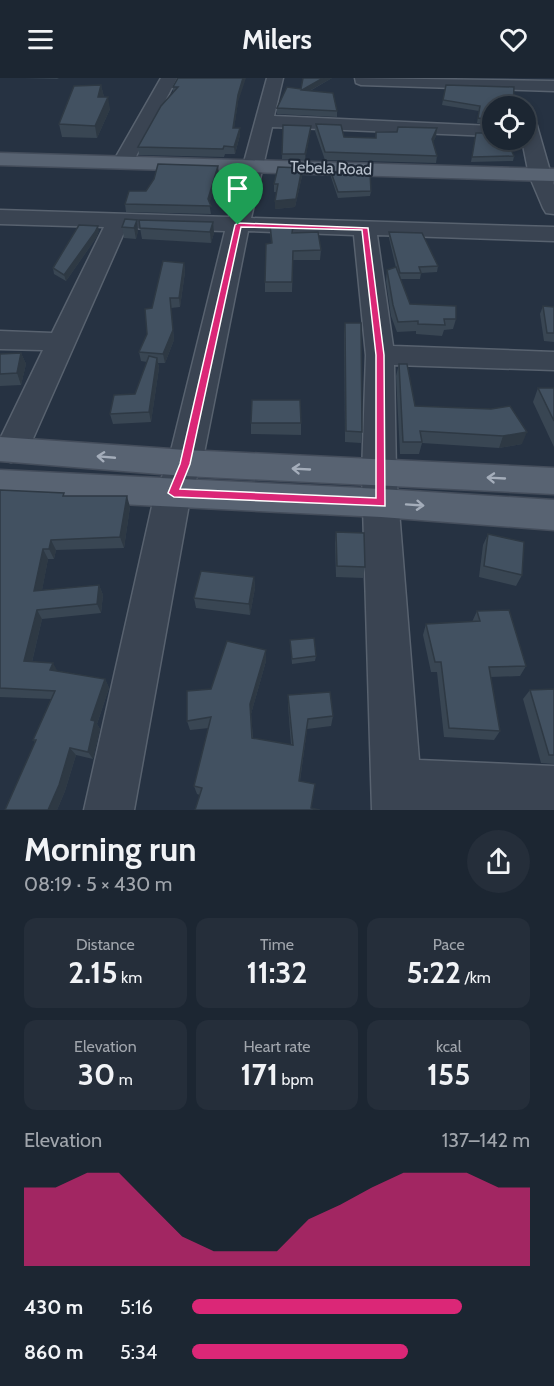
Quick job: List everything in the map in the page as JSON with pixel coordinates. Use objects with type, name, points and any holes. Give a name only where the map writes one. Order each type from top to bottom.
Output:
[{"type":"main road","name":"Tebela Road","points":[[0,159],[547,175]]},
{"type":"main road","points":[[5,449],[179,478]]},
{"type":"main road","points":[[0,484],[179,478],[380,488],[554,481]]},
{"type":"main road","points":[[380,488],[554,515]]},
{"type":"street","points":[[123,162],[169,78]]},
{"type":"street","points":[[110,810],[179,478],[275,78]]},
{"type":"street","points":[[360,83],[554,86]]},
{"type":"street","points":[[519,85],[522,96]]},
{"type":"street","points":[[264,121],[354,119],[482,130]]},
{"type":"street","points":[[535,150],[547,175],[554,208]]},
{"type":"street","points":[[0,217],[554,234]]},
{"type":"street","points":[[5,449],[61,342],[118,221]]},
{"type":"street","points":[[365,228],[380,355],[380,488],[396,797],[554,791]]},
{"type":"street","points":[[0,340],[61,342]]},
{"type":"street","points":[[380,355],[554,362]]},
{"type":"building","points":[[178,78],[243,78],[233,128],[240,128],[234,147],[224,146],[223,149],[138,147],[161,106],[178,87],[173,87]]},
{"type":"building","points":[[303,78],[323,78],[302,90],[333,93],[337,111],[277,108],[287,87],[301,89]]},
{"type":"building","points":[[101,85],[98,97],[108,97],[95,126],[59,124],[74,86]]},
{"type":"building","points":[[446,85],[514,87],[514,96],[482,96],[482,119],[478,118],[480,106],[443,100]]},
{"type":"building","points":[[316,124],[341,125],[344,137],[376,138],[376,132],[397,132],[398,127],[437,128],[432,139],[437,156],[325,152]]},
{"type":"building","points":[[283,125],[311,126],[305,154],[282,154]]},
{"type":"building","points":[[476,133],[482,133],[482,150],[511,150],[514,156],[472,157]]},
{"type":"building","points":[[158,164],[218,166],[208,199],[211,206],[125,204],[129,191],[146,191],[154,179]]},
{"type":"building","points":[[278,167],[302,168],[296,199],[275,201],[278,184],[274,184]]},
{"type":"building","points":[[331,172],[370,173],[371,191],[338,192]]},
{"type":"building","points":[[125,219],[137,220],[134,228],[122,227]]},
{"type":"building","points":[[139,220],[213,222],[210,232],[140,228]]},
{"type":"building","points":[[79,225],[98,226],[64,275],[53,268]]},
{"type":"building","points":[[270,225],[293,226],[292,233],[318,232],[321,250],[293,251],[292,282],[265,282],[266,244],[272,243]]},
{"type":"building","points":[[389,232],[422,233],[438,266],[419,267],[421,273],[400,273]]},
{"type":"building","points":[[163,261],[184,263],[179,298],[170,298],[173,330],[163,354],[139,352],[147,334],[145,309],[152,308]]},
{"type":"building","points":[[396,267],[410,304],[456,306],[456,319],[444,319],[445,325],[418,324],[418,321],[398,322],[387,270]]},
{"type":"building","points":[[543,306],[554,307],[554,333],[547,333]]},
{"type":"building","points":[[345,323],[361,323],[362,432],[346,431]]},
{"type":"building","points":[[21,353],[17,373],[0,374],[0,354]]},
{"type":"building","points":[[149,356],[157,358],[149,412],[110,414],[114,395],[135,394]]},
{"type":"building","points":[[399,364],[407,364],[415,406],[491,409],[510,406],[527,432],[503,436],[420,431],[422,442],[403,442]]},
{"type":"building","points":[[538,388],[554,388],[554,421]]},
{"type":"building","points":[[252,400],[300,400],[301,423],[251,423]]},
{"type":"building","points":[[0,490],[64,493],[63,496],[127,496],[120,537],[51,540],[49,549],[43,549],[34,591],[99,585],[97,604],[37,610],[24,661],[53,663],[50,670],[105,679],[91,720],[95,721],[88,752],[70,748],[59,785],[48,810],[5,810],[55,691],[0,688]]},
{"type":"building","points":[[336,532],[364,533],[365,567],[337,566]]},
{"type":"building","points":[[488,534],[524,542],[522,575],[484,566]]},
{"type":"building","points":[[201,571],[254,577],[249,604],[194,598]]},
{"type":"building","points":[[509,610],[526,666],[489,667],[500,731],[449,728],[441,662],[435,662],[426,624],[480,621],[477,611]]},
{"type":"building","points":[[314,638],[316,656],[292,659],[290,640]]},
{"type":"building","points":[[227,641],[266,650],[250,704],[252,738],[293,745],[288,695],[330,692],[333,716],[308,719],[299,781],[315,784],[311,808],[320,810],[195,810],[202,788],[194,786],[211,717],[187,721],[187,691],[211,689]]},
{"type":"building","points":[[554,689],[554,755],[549,755],[530,690]]},
{"type":"route","points":[[238,225],[365,228],[380,355],[381,503],[174,493],[185,464],[238,225]]}]
